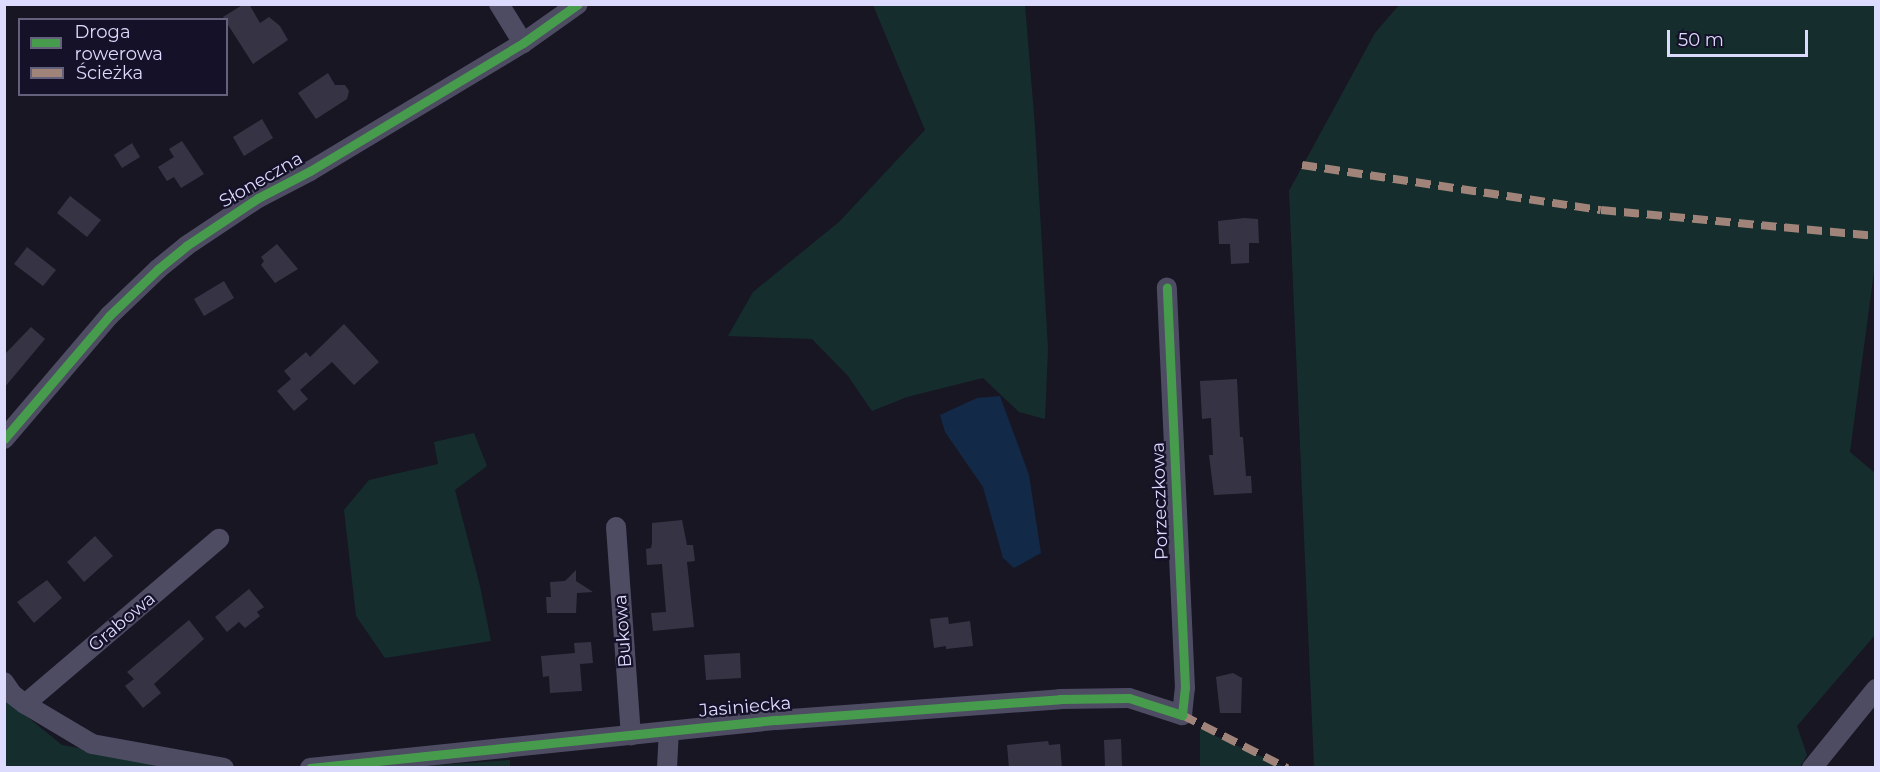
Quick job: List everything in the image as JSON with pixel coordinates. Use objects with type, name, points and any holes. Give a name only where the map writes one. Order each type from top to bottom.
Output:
[{"type":"street","points":[[499,4],[523,43]]},
{"type":"street","name":"Słoneczna","points":[[4,439],[109,316],[158,269],[186,246],[258,198],[310,171],[523,43],[578,4]]},
{"type":"street","name":"Porzeczkowa","points":[[1167,287],[1185,688],[1182,715]]},
{"type":"street","name":"Bukowa","points":[[616,526],[631,735]]},
{"type":"street","name":"Grabowa","points":[[25,704],[219,539]]},
{"type":"street","points":[[4,682],[12,694],[25,704],[92,744],[224,768]]},
{"type":"street","points":[[1812,768],[1875,689]]},
{"type":"street","name":"Jasiniecka","points":[[310,768],[777,720],[1060,699],[1129,698],[1182,715]]},
{"type":"street","points":[[667,768],[669,731]]},
{"type":"green space","points":[[873,5],[1025,5],[1035,127],[1048,349],[1045,419],[1019,412],[983,378],[907,397],[872,411],[848,376],[812,339],[728,336],[753,292],[839,222],[925,130]]},
{"type":"green space","points":[[1399,5],[1875,5],[1876,256],[1850,452],[1875,473],[1875,635],[1797,726],[1807,755],[1800,767],[1314,767],[1289,191],[1375,33]]},
{"type":"green space","points":[[474,433],[487,466],[455,490],[480,586],[491,641],[385,658],[356,616],[344,510],[369,480],[438,464],[434,442]]},
{"type":"green space","points":[[4,698],[62,745],[188,767],[5,767]]},
{"type":"green space","points":[[1200,729],[1285,767],[1200,767]]},
{"type":"green space","points":[[510,760],[510,767],[411,767]]},
{"type":"water","points":[[1000,396],[1029,475],[1041,553],[1014,568],[1003,558],[983,487],[945,432],[940,415],[977,398]]},
{"type":"building","points":[[244,4],[249,4],[260,23],[269,17],[280,26],[288,40],[253,64],[228,25],[228,18],[223,17]]},
{"type":"building","points":[[328,73],[335,85],[345,85],[349,91],[347,99],[316,119],[298,93]]},
{"type":"building","points":[[262,119],[273,138],[244,156],[233,137]]},
{"type":"building","points":[[182,141],[204,174],[181,188],[174,177],[167,181],[158,167],[174,157],[169,149]]},
{"type":"building","points":[[132,143],[140,157],[122,168],[114,155]]},
{"type":"building","points":[[70,196],[101,220],[87,237],[57,213]]},
{"type":"building","points":[[1258,219],[1259,243],[1249,243],[1249,263],[1231,264],[1230,244],[1219,244],[1218,221]]},
{"type":"building","points":[[277,244],[298,269],[275,283],[261,265],[264,261],[261,257]]},
{"type":"building","points":[[27,247],[56,270],[43,286],[14,264]]},
{"type":"building","points":[[224,281],[234,298],[204,316],[194,299]]},
{"type":"building","points":[[344,324],[379,362],[354,385],[332,362],[300,390],[308,399],[294,411],[277,391],[291,379],[284,371],[306,352],[310,357]]},
{"type":"building","points":[[31,327],[45,339],[4,388],[4,355]]},
{"type":"building","points":[[1237,379],[1240,437],[1243,437],[1246,476],[1251,476],[1252,493],[1214,495],[1209,455],[1213,455],[1211,418],[1202,419],[1200,381]]},
{"type":"building","points":[[682,520],[687,545],[693,545],[695,561],[687,562],[694,627],[653,631],[651,613],[666,612],[662,564],[647,565],[646,549],[651,548],[652,523]]},
{"type":"building","points":[[95,536],[113,556],[84,582],[67,562]]},
{"type":"building","points":[[576,570],[576,581],[593,592],[577,593],[576,613],[547,613],[546,597],[551,597],[550,582],[565,581]]},
{"type":"building","points":[[47,580],[62,598],[34,623],[17,602]]},
{"type":"building","points":[[249,589],[264,607],[257,612],[260,616],[245,628],[239,622],[227,632],[215,617]]},
{"type":"building","points":[[948,617],[949,624],[970,621],[973,646],[934,648],[930,619]]},
{"type":"building","points":[[189,620],[204,639],[154,684],[161,693],[143,708],[125,686],[134,679],[127,672]]},
{"type":"building","points":[[591,642],[593,663],[580,664],[582,691],[550,693],[549,676],[543,677],[541,656],[575,653],[574,643]]},
{"type":"building","points":[[740,653],[741,678],[706,680],[704,655]]},
{"type":"building","points":[[1233,673],[1242,678],[1241,713],[1220,713],[1216,677]]},
{"type":"building","points":[[1121,739],[1122,766],[1105,766],[1104,740]]},
{"type":"building","points":[[1048,741],[1049,745],[1060,744],[1062,768],[1009,768],[1007,745]]},
{"type":"marked path","points":[[1302,165],[1601,210],[1876,236]]},
{"type":"marked path","points":[[1182,715],[1287,768]]},
{"type":"cycle path","points":[[4,439],[109,316],[158,269],[186,246],[258,198],[310,171],[523,43],[578,4]]},
{"type":"cycle path","points":[[310,768],[777,720],[1060,699],[1129,698],[1182,715],[1185,688],[1167,287]]}]
